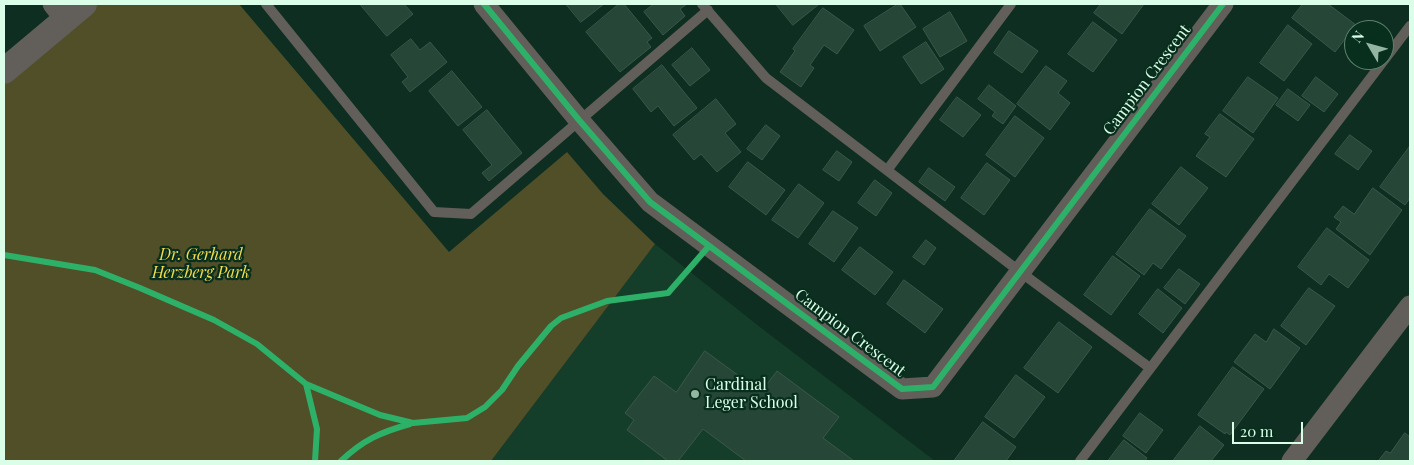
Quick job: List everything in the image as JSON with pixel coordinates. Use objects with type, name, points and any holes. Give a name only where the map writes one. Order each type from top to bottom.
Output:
[{"type":"street","name":"Campion Crescent","points":[[484,4],[579,120],[650,202],[902,389],[933,387],[1223,4]]},
{"type":"street","points":[[4,71],[68,9]]},
{"type":"street","points":[[1292,461],[1410,306]]},
{"type":"lane","points":[[266,4],[434,212],[471,214],[705,7],[766,78],[888,169],[1019,271],[1150,368]]},
{"type":"lane","points":[[888,169],[1011,4]]},
{"type":"lane","points":[[1080,461],[1410,26]]},
{"type":"shaded area","name":"Cardinal Leger School","points":[[655,244],[760,327],[935,461],[491,461]]},
{"type":"green space","name":"Dr. Gerhard Herzberg Park","points":[[85,4],[239,4],[449,252],[567,152],[603,194],[655,244],[491,461],[4,461],[4,71]]},
{"type":"building","points":[[360,4],[404,4],[413,14],[387,36]]},
{"type":"building","points":[[566,4],[604,4],[581,22]]},
{"type":"building","points":[[619,4],[624,4],[652,38],[647,42],[651,47],[620,72],[586,32]]},
{"type":"building","points":[[654,4],[687,4],[680,9],[685,16],[663,35],[644,12]]},
{"type":"building","points":[[776,4],[817,4],[818,5],[793,25]]},
{"type":"building","points":[[900,4],[916,27],[880,51],[864,26]]},
{"type":"building","points":[[1101,4],[1144,4],[1122,34],[1094,13]]},
{"type":"building","points":[[1303,4],[1328,4],[1349,20],[1344,20],[1344,40],[1335,52],[1292,18]]},
{"type":"building","points":[[823,8],[854,30],[837,54],[824,45],[810,65],[814,68],[801,87],[780,72],[795,51],[793,49]]},
{"type":"building","points":[[950,12],[967,41],[940,57],[923,29]]},
{"type":"building","points":[[1093,22],[1117,40],[1093,72],[1068,54]]},
{"type":"building","points":[[1288,25],[1312,44],[1284,81],[1260,63]]},
{"type":"building","points":[[1009,31],[1038,51],[1022,73],[994,53]]},
{"type":"building","points":[[411,39],[420,50],[430,42],[447,62],[410,92],[402,82],[408,77],[391,55]]},
{"type":"building","points":[[926,42],[944,69],[921,84],[903,57]]},
{"type":"building","points":[[692,48],[710,70],[690,86],[672,65]]},
{"type":"building","points":[[662,65],[697,108],[674,126],[658,106],[651,112],[633,89]]},
{"type":"building","points":[[1046,66],[1067,81],[1058,93],[1070,103],[1050,130],[1017,104]]},
{"type":"building","points":[[452,71],[482,107],[458,126],[429,91]]},
{"type":"building","points":[[1248,77],[1278,98],[1253,133],[1223,111]]},
{"type":"building","points":[[1316,77],[1338,94],[1324,112],[1302,96]]},
{"type":"building","points":[[989,85],[1016,106],[1003,124],[992,116],[995,112],[978,99]]},
{"type":"building","points":[[1288,89],[1310,105],[1298,121],[1276,105]]},
{"type":"building","points":[[957,97],[981,115],[963,137],[940,120]]},
{"type":"building","points":[[716,99],[736,124],[725,133],[741,152],[717,172],[701,154],[694,160],[673,135]]},
{"type":"building","points":[[487,110],[522,153],[489,181],[482,173],[492,165],[463,130]]},
{"type":"building","points":[[1220,114],[1254,139],[1226,177],[1196,156],[1210,137],[1205,134]]},
{"type":"building","points":[[1015,116],[1044,138],[1015,177],[986,155]]},
{"type":"building","points":[[766,125],[780,136],[762,160],[747,149]]},
{"type":"building","points":[[1350,135],[1372,151],[1358,170],[1335,154]]},
{"type":"building","points":[[1410,146],[1410,198],[1405,205],[1380,187]]},
{"type":"building","points":[[837,151],[852,162],[839,181],[823,170]]},
{"type":"building","points":[[748,162],[785,190],[766,215],[729,187]]},
{"type":"building","points":[[987,163],[1010,180],[984,215],[961,198]]},
{"type":"building","points":[[1181,167],[1208,188],[1179,225],[1152,204]]},
{"type":"building","points":[[929,168],[955,187],[945,201],[919,182]]},
{"type":"building","points":[[875,180],[892,193],[876,216],[858,203]]},
{"type":"building","points":[[799,184],[824,203],[798,238],[772,220]]},
{"type":"building","points":[[1373,188],[1402,210],[1370,255],[1336,229],[1341,222],[1334,217],[1343,206],[1354,214]]},
{"type":"building","points":[[1150,209],[1186,236],[1161,269],[1153,263],[1144,275],[1116,254]]},
{"type":"building","points":[[833,211],[858,228],[834,262],[809,244]]},
{"type":"building","points":[[1327,228],[1369,260],[1348,288],[1329,274],[1321,285],[1298,267]]},
{"type":"building","points":[[926,240],[936,248],[924,265],[913,257]]},
{"type":"building","points":[[860,247],[893,272],[875,295],[842,270]]},
{"type":"building","points":[[1113,256],[1140,276],[1111,315],[1084,295]]},
{"type":"building","points":[[1179,269],[1200,284],[1185,304],[1164,288]]},
{"type":"building","points":[[904,280],[943,309],[925,333],[887,304]]},
{"type":"building","points":[[1309,288],[1335,306],[1306,345],[1281,326]]},
{"type":"building","points":[[1158,289],[1182,308],[1163,333],[1139,314]]},
{"type":"building","points":[[1059,322],[1092,347],[1058,393],[1024,368]]},
{"type":"building","points":[[1274,329],[1300,348],[1270,389],[1234,362],[1255,334],[1266,342]]},
{"type":"building","points":[[705,351],[761,392],[777,371],[839,417],[823,438],[854,461],[746,461],[703,429],[678,461],[668,461],[627,430],[634,420],[625,413],[654,376],[676,392]]},
{"type":"building","points":[[1233,367],[1264,389],[1230,435],[1226,432],[1225,434],[1198,415]]},
{"type":"building","points":[[1016,375],[1045,397],[1014,438],[985,417]]},
{"type":"building","points":[[1140,413],[1163,430],[1146,453],[1123,436]]},
{"type":"building","points":[[983,422],[1016,447],[1006,461],[954,461]]},
{"type":"building","points":[[1200,426],[1224,445],[1211,461],[1173,461]]},
{"type":"building","points":[[1405,433],[1410,437],[1410,461],[1378,461],[1386,451],[1390,453]]},
{"type":"building","points":[[1124,440],[1147,458],[1145,461],[1108,461]]},
{"type":"cycle path","points":[[484,4],[579,120],[650,202],[902,389],[933,387],[1223,4]]},
{"type":"cycle path","points":[[4,255],[95,270],[140,288],[214,320],[257,344],[306,384],[380,415],[413,423],[467,418],[485,407],[502,390],[518,366],[551,326],[561,318],[607,301],[668,293],[709,246]]},
{"type":"cycle path","points":[[306,384],[317,429],[315,461]]},
{"type":"cycle path","points":[[341,461],[357,447],[373,438],[410,424]]},
{"type":"place","name":"Cardinal Leger School","points":[[695,394]]}]
